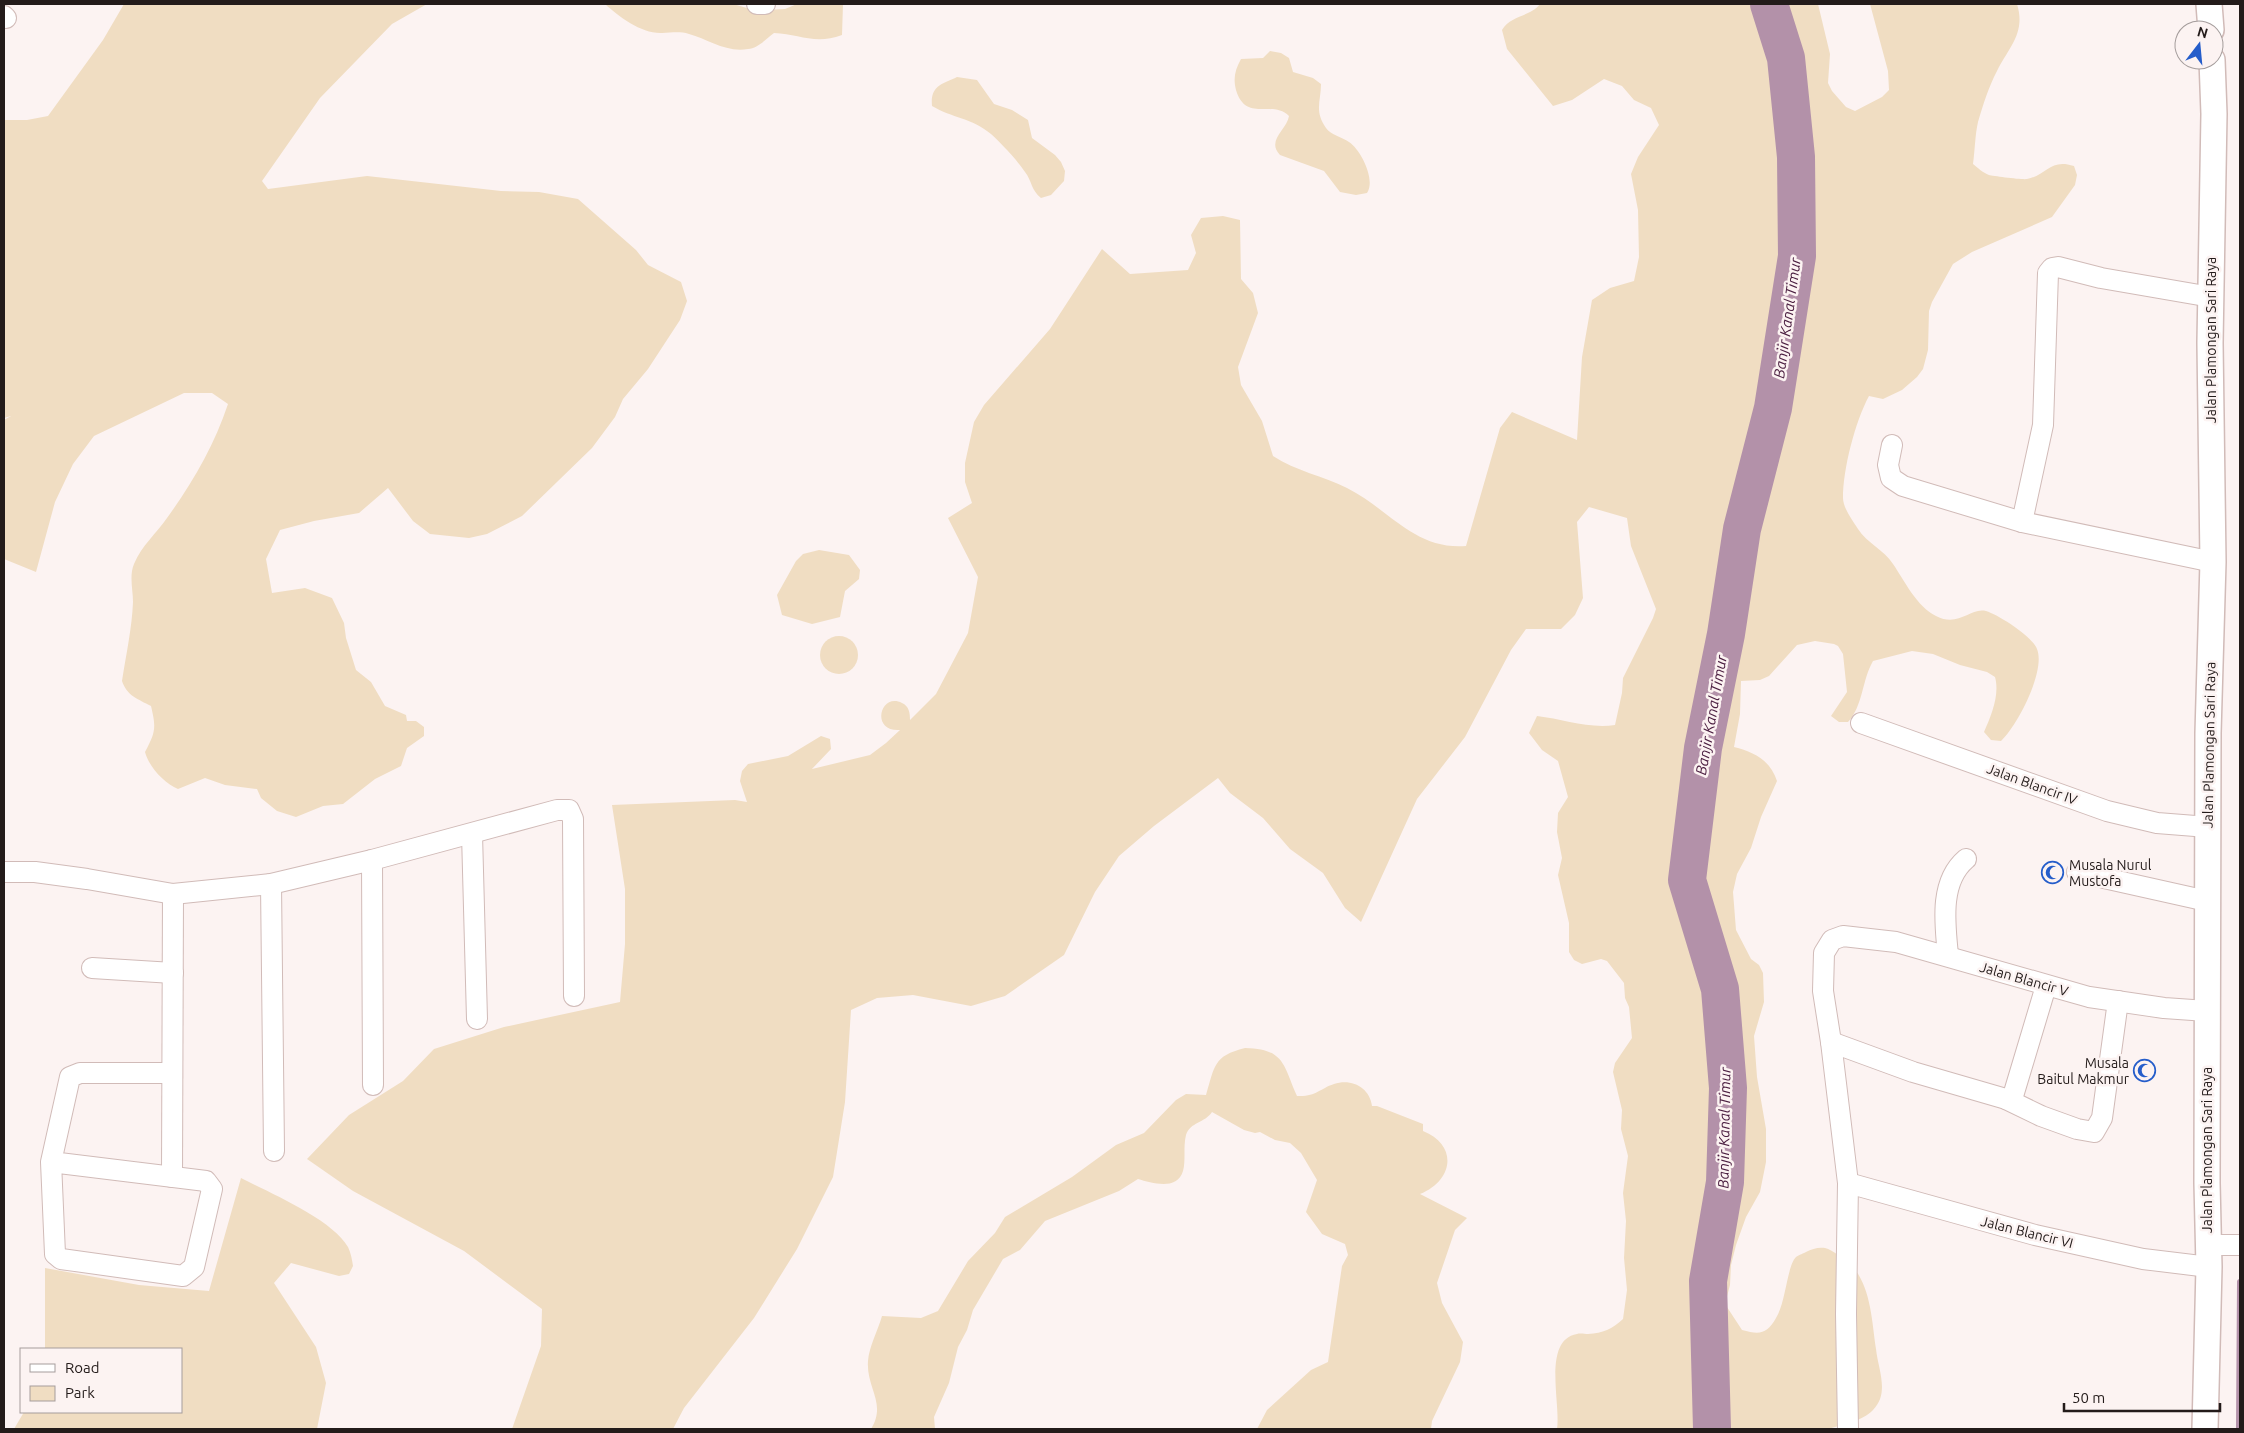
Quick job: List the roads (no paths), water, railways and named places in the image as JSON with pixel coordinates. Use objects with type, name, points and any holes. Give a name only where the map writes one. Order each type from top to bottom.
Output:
[{"type":"street","points":[[758,4],[765,4]]},
{"type":"street","points":[[2210,4],[2211,20]]},
{"type":"street","name":"Jalan Plamongan Sari Raya","points":[[2205,1429],[2219,1250],[2207,1011],[2208,733],[2213,562],[2211,297],[2214,114],[2212,70]]},
{"type":"street","points":[[2022,522],[2044,425],[2046,305],[2048,274],[2052,268],[2058,267],[2101,278],[2211,297]]},
{"type":"street","points":[[1892,446],[1888,465],[1891,478],[1903,486],[2022,522],[2213,562]]},
{"type":"street","name":"Jalan Blancir IV","points":[[1861,723],[2107,811],[2157,823],[2208,827]]},
{"type":"street","points":[[4,872],[35,872],[173,894],[270,884],[372,860],[564,809],[569,810],[572,814],[574,996]]},
{"type":"street","points":[[472,834],[477,1019]]},
{"type":"street","points":[[1948,955],[1944,917],[1947,892],[1955,872],[1966,859]]},
{"type":"street","points":[[372,860],[373,1085]]},
{"type":"street","points":[[2077,872],[2207,901]]},
{"type":"street","points":[[270,884],[274,1151]]},
{"type":"street","points":[[172,1177],[173,894]]},
{"type":"street","name":"Jalan Blancir V","points":[[1832,1042],[1823,991],[1824,953],[1832,940],[1843,936],[1896,942],[1948,955],[2046,986],[2088,996],[2207,1011]]},
{"type":"street","points":[[92,968],[173,973]]},
{"type":"street","points":[[2006,1099],[2013,1096],[2046,986]]},
{"type":"street","points":[[1848,1429],[1846,1314],[1848,1183],[1836,1095],[1832,1042],[1913,1072],[2006,1099],[2041,1116],[2077,1129],[2094,1132],[2102,1118],[2118,1001]]},
{"type":"street","points":[[51,1162],[206,1181],[212,1189],[194,1267],[183,1276],[57,1257],[55,1254],[51,1162],[70,1077],[80,1073],[172,1073]]},
{"type":"street","name":"Jalan Blancir VI","points":[[1848,1183],[2035,1235],[2143,1259],[2219,1250]]},
{"type":"waterway","name":"Banjir Kanal Timur","points":[[1712,1429],[1708,1281],[1725,1182],[1728,1088],[1720,989],[1687,880],[1703,748],[1726,634],[1742,529],[1773,408],[1797,256],[1796,157],[1786,58],[1769,4]]},
{"type":"waterway","points":[[2239,1429],[2240,1282]]},
{"type":"place","name":"Musala Nurul Mustofa","points":[[2053,873]]},
{"type":"place","name":"Musala Baitul Makmur","points":[[2145,1071]]}]
